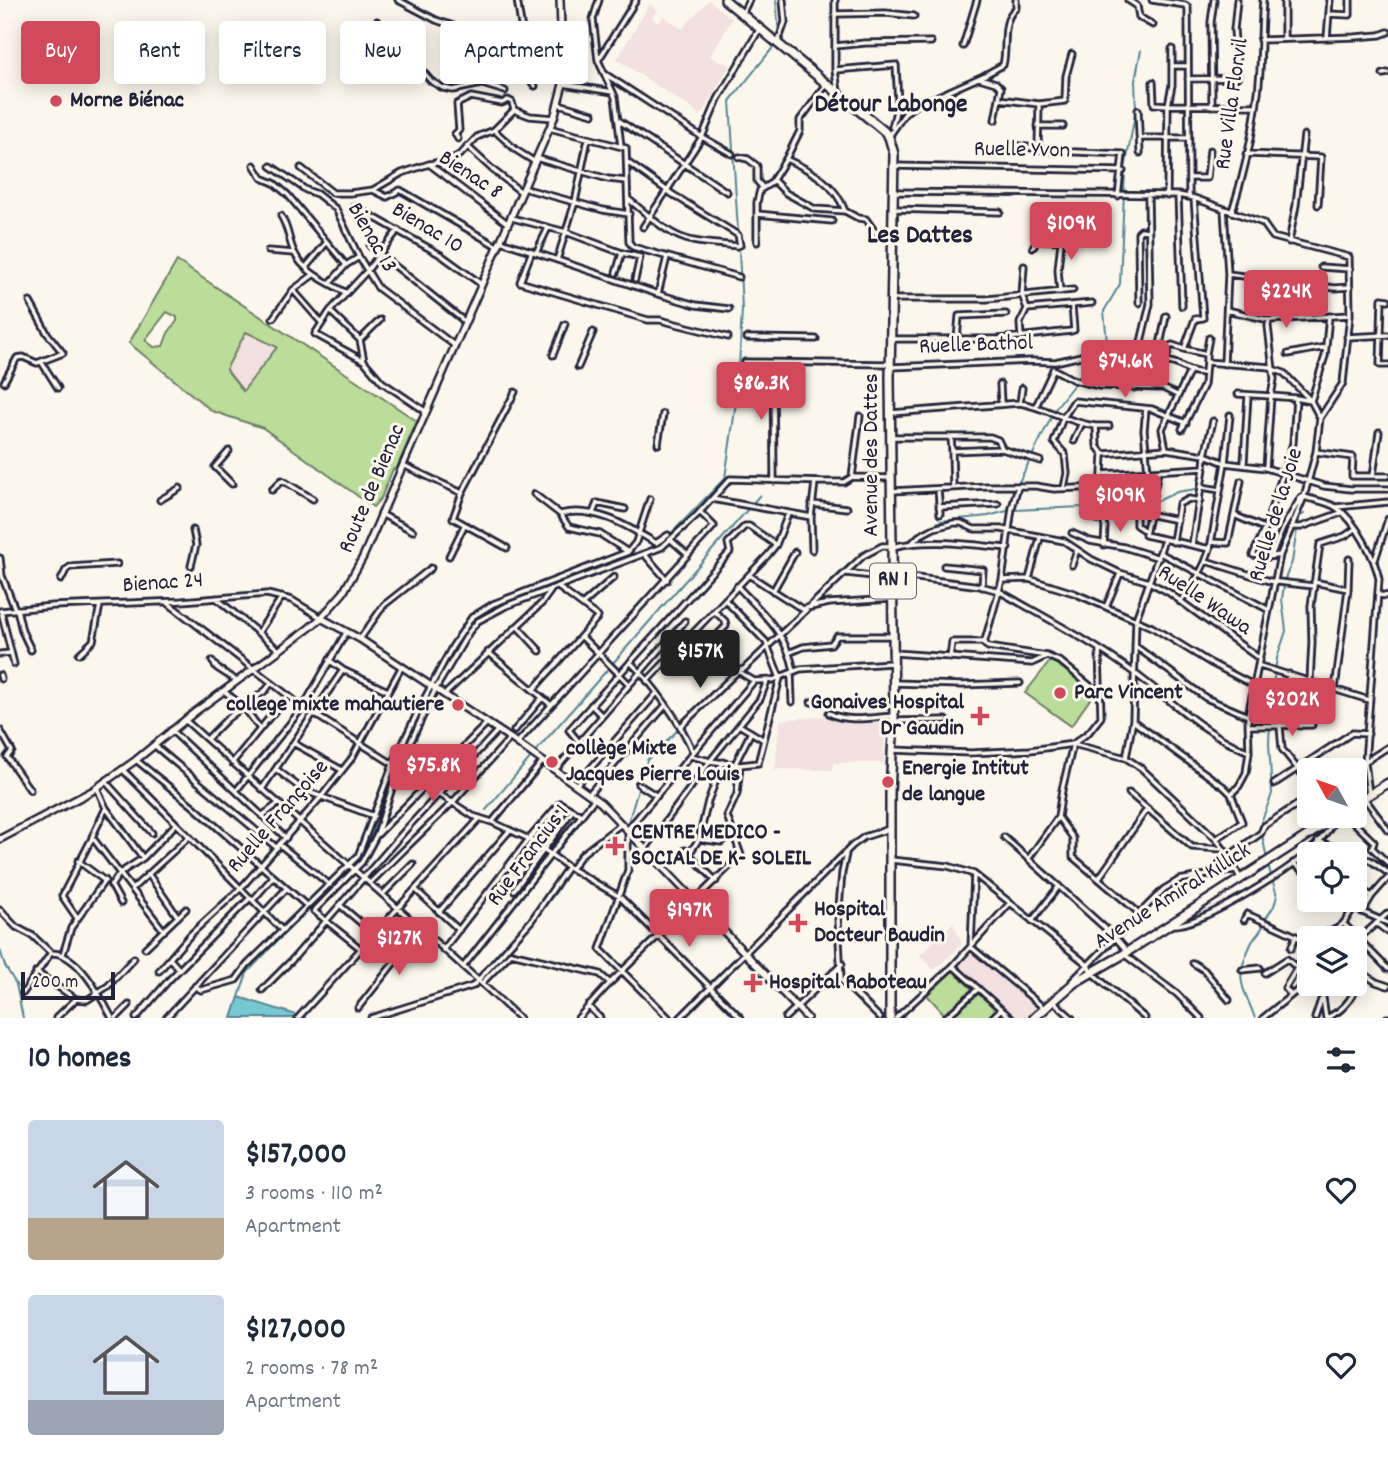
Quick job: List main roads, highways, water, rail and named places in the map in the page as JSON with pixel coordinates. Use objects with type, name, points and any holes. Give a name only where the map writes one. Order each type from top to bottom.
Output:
[{"type":"main road","name":"Route de Bienac","points":[[0,839],[97,788],[136,760],[171,730],[321,618],[349,585],[554,118],[563,84],[560,0]]},
{"type":"main road","name":"Avenue des Dattes","points":[[724,0],[891,137],[895,192],[891,365],[894,718],[890,1018]]},
{"type":"main road","points":[[321,618],[360,639],[592,796],[628,829],[807,1018]]},
{"type":"main road","points":[[1367,795],[1388,783]]},
{"type":"main road","name":"Avenue Amiral Killick","points":[[1034,1018],[1089,968],[1125,953],[1319,828]]},
{"type":"water","points":[[239,997],[306,1018],[232,1018]]},
{"type":"waterway","points":[[776,0],[779,34]]},
{"type":"waterway","points":[[738,231],[730,101],[775,45]]},
{"type":"waterway","points":[[1017,486],[1057,406],[1107,342],[1104,311],[1120,284],[1125,169],[1136,109],[1135,81],[1141,50]]},
{"type":"waterway","points":[[436,685],[455,646],[475,619],[503,603],[660,545],[725,478],[738,389],[742,309],[739,251]]},
{"type":"waterway","points":[[1014,510],[1151,504],[1177,492],[1196,489]]},
{"type":"waterway","points":[[1007,511],[1015,491]]},
{"type":"waterway","points":[[752,504],[760,495]]},
{"type":"waterway","points":[[535,752],[749,508]]},
{"type":"waterway","points":[[926,530],[940,521],[988,516],[1007,511]]},
{"type":"waterway","points":[[1284,581],[1292,562],[1299,516],[1304,514]]},
{"type":"waterway","points":[[897,544],[916,538]]},
{"type":"waterway","points":[[806,606],[856,560]]},
{"type":"waterway","points":[[1261,829],[1260,825],[1272,794],[1269,743],[1271,698],[1277,658],[1286,631],[1282,599],[1284,585]]},
{"type":"waterway","points":[[741,669],[802,610]]},
{"type":"waterway","points":[[239,997],[247,973],[358,862],[374,830],[394,770],[427,703]]},
{"type":"waterway","points":[[596,845],[628,823],[647,760],[681,727]]},
{"type":"waterway","points":[[486,810],[531,757]]},
{"type":"waterway","points":[[1262,834],[1267,860]]},
{"type":"waterway","points":[[538,914],[556,892],[573,864]]},
{"type":"waterway","points":[[1264,921],[1277,896],[1268,865]]},
{"type":"waterway","points":[[1255,1018],[1243,988],[1241,973],[1252,942],[1264,923]]},
{"type":"waterway","points":[[0,950],[5,966],[16,984],[23,1018]]},
{"type":"waterway","points":[[473,987],[505,953]]},
{"type":"place","name":"Morne Biénac","points":[[56,101]]},
{"type":"place","name":"Parc Vincent","points":[[1060,693]]},
{"type":"place","name":"college mixte mahautiere","points":[[458,705]]},
{"type":"place","name":"Gonaives Hospital Dr Gaudin","points":[[980,716]]},
{"type":"place","name":"collège Mixte Jacques Pierre Louis","points":[[552,762]]},
{"type":"place","name":"Energie Intitut de langue","points":[[888,782]]},
{"type":"place","name":"CENTRE MEDICO - SOCIAL DE K- SOLEIL","points":[[615,846]]},
{"type":"place","name":"Hospital Docteur Baudin","points":[[798,923]]},
{"type":"place","name":"Hospital Raboteau","points":[[753,983]]},
{"type":"district","name":"Détour Labonge","points":[[891,105]]},
{"type":"district","name":"Les Dattes","points":[[920,236]]}]
